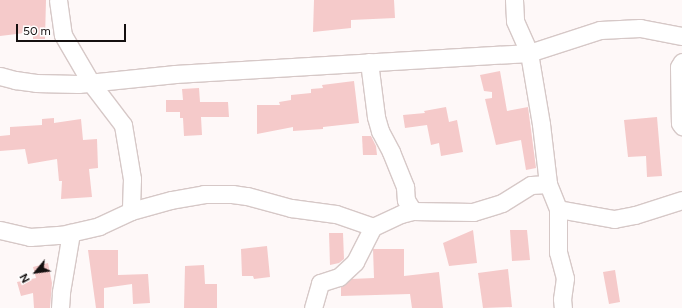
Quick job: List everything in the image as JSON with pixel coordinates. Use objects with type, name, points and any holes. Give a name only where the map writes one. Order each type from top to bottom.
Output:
[{"type":"street","points":[[58,0],[63,35],[91,83],[123,125],[132,179],[131,211]]},
{"type":"street","points":[[514,0],[516,21],[528,53],[541,124],[548,184],[558,210],[558,252],[566,278],[562,300],[563,308]]},
{"type":"street","points":[[0,76],[36,83],[91,83],[175,74],[528,53],[600,30],[640,28],[682,36]]},
{"type":"street","points":[[369,62],[376,117],[380,131],[391,152],[405,187],[406,200],[413,211]]},
{"type":"street","points":[[682,62],[679,67],[680,123],[682,126]]},
{"type":"street","points":[[312,308],[320,283],[339,277],[355,262],[363,244],[373,228],[401,214],[413,211],[473,212],[502,203],[531,185],[548,184]]},
{"type":"street","points":[[0,230],[30,237],[48,237],[99,226],[131,211],[171,200],[204,194],[232,194],[247,196],[291,208],[336,214],[373,228]]},
{"type":"street","points":[[558,210],[614,219],[635,215],[682,200]]},
{"type":"street","points":[[60,308],[70,233]]},
{"type":"building","points":[[0,0],[46,0],[45,39],[33,39],[33,32],[0,36]]},
{"type":"building","points":[[314,0],[394,0],[395,18],[351,20],[351,28],[313,32]]},
{"type":"building","points":[[500,71],[507,111],[528,107],[536,168],[526,170],[521,140],[496,145],[485,99],[492,98],[492,92],[484,91],[480,75]]},
{"type":"building","points":[[354,81],[359,123],[323,127],[323,129],[293,131],[293,127],[257,134],[257,105],[280,105],[279,102],[291,100],[291,95],[311,93],[311,89],[323,88],[322,85]]},
{"type":"building","points":[[199,88],[200,102],[228,102],[229,117],[201,117],[202,135],[184,136],[183,118],[180,118],[180,112],[166,112],[166,100],[183,100],[182,89]]},
{"type":"building","points":[[446,107],[449,122],[457,120],[463,152],[441,156],[439,143],[431,145],[427,125],[405,128],[403,115],[425,113],[424,111]]},
{"type":"building","points":[[657,117],[662,176],[647,177],[646,156],[628,157],[624,120]]},
{"type":"building","points":[[54,118],[54,123],[81,119],[83,140],[97,139],[98,168],[89,169],[92,197],[61,199],[62,181],[59,181],[57,159],[28,164],[25,149],[0,151],[0,136],[10,135],[10,127],[42,125],[42,119]]},
{"type":"building","points":[[362,136],[371,136],[376,146],[377,155],[363,155]]},
{"type":"building","points":[[473,230],[477,263],[449,266],[443,243]]},
{"type":"building","points":[[510,230],[527,230],[530,260],[512,261]]},
{"type":"building","points":[[329,233],[343,233],[344,259],[339,263],[330,265]]},
{"type":"building","points":[[267,246],[270,277],[254,279],[253,276],[242,276],[241,249]]},
{"type":"building","points":[[373,249],[404,249],[404,276],[439,272],[443,308],[412,308],[410,294],[341,296],[341,287],[351,279],[374,278]]},
{"type":"building","points":[[88,250],[118,250],[118,275],[148,274],[150,303],[133,304],[132,284],[104,288],[104,308],[96,308]]},
{"type":"building","points":[[48,263],[52,283],[50,308],[34,308],[33,293],[21,296],[17,282],[36,278],[33,267]]},
{"type":"building","points":[[204,265],[205,284],[217,284],[217,308],[184,308],[185,266]]},
{"type":"building","points":[[508,269],[512,307],[483,308],[478,273]]},
{"type":"building","points":[[615,270],[620,302],[609,304],[603,272]]}]
